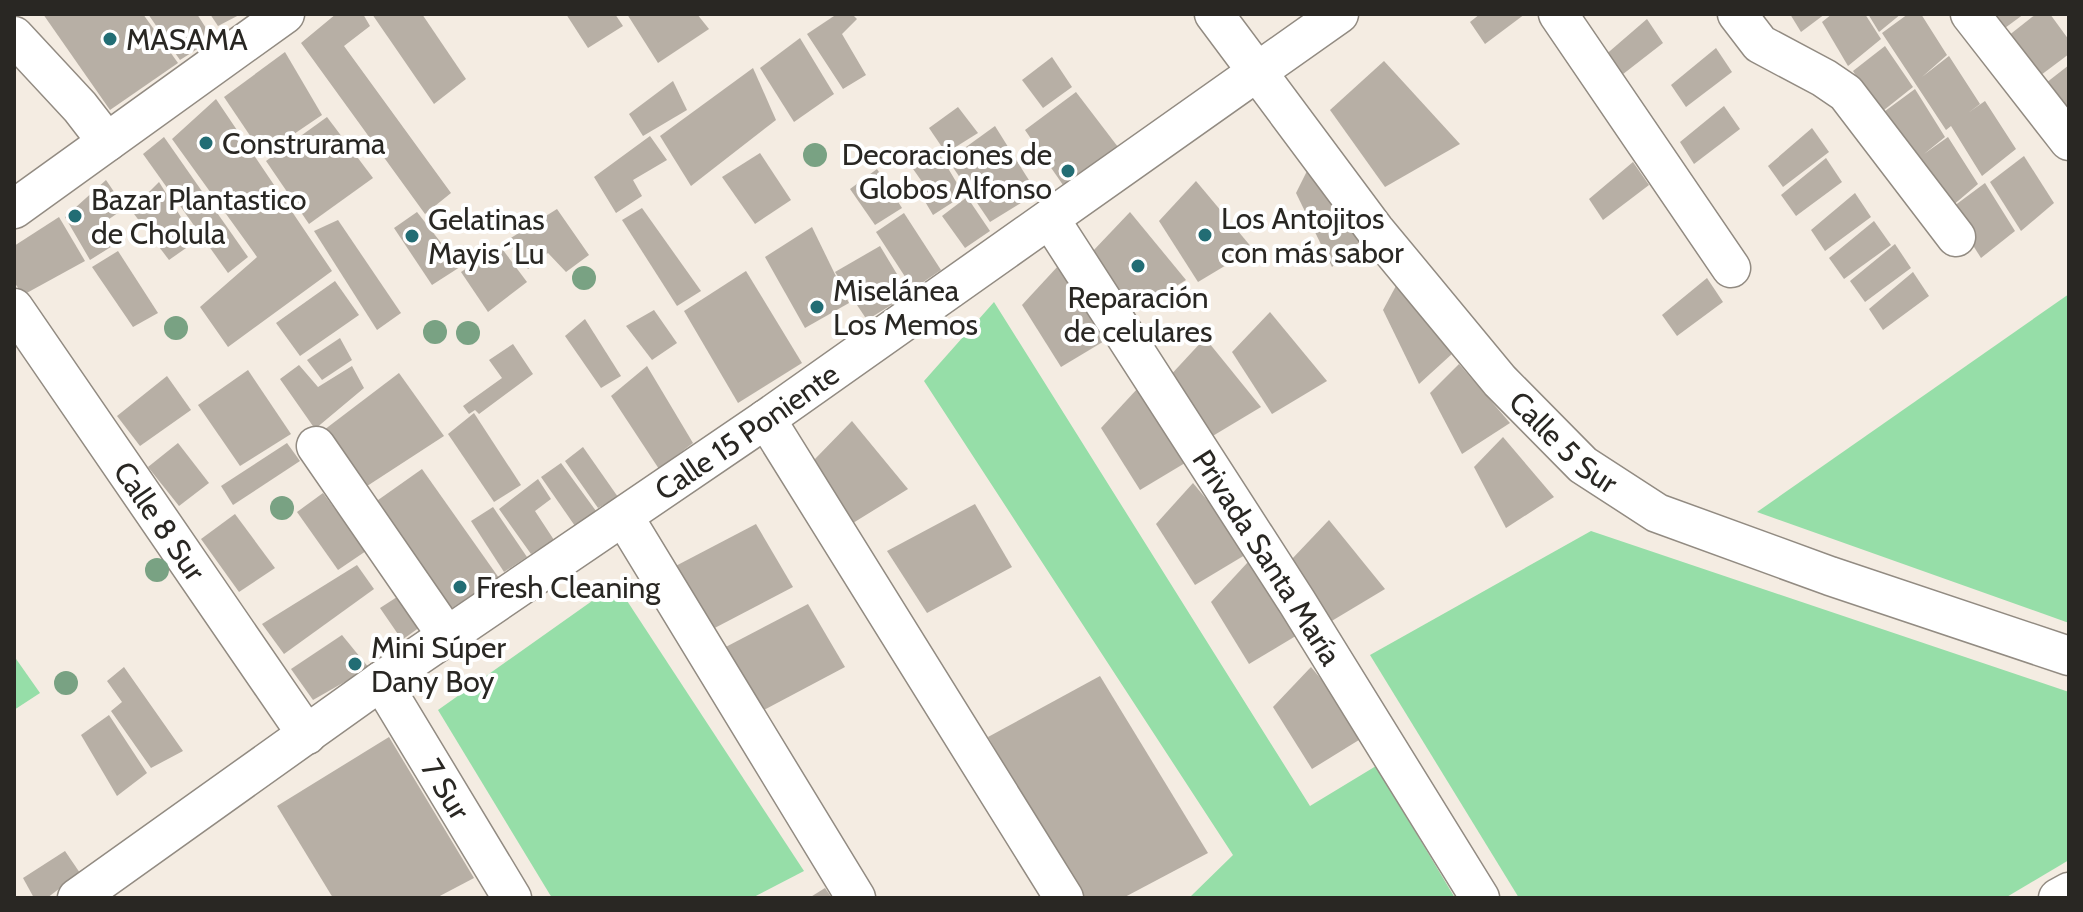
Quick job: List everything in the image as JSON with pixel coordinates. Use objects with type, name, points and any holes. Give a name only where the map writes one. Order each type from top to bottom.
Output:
[{"type":"street","points":[[14,209],[285,14]]},
{"type":"street","name":"Calle 5 Sur","points":[[1214,14],[1375,230],[1500,381],[1583,465],[1657,513],[1830,576],[2069,656]]},
{"type":"street","name":"Calle 15 Poniente","points":[[77,898],[381,681],[766,419],[1339,14]]},
{"type":"street","points":[[1558,14],[1731,268]]},
{"type":"street","points":[[1737,14],[1760,44],[1846,93],[1956,237]]},
{"type":"street","points":[[1970,14],[2069,141]]},
{"type":"street","points":[[14,36],[80,107],[107,142]]},
{"type":"street","name":"Privada Santa María","points":[[1050,219],[1297,602],[1480,898]]},
{"type":"street","name":"Calle 8 Sur","points":[[14,308],[307,735]]},
{"type":"street","points":[[766,419],[1064,898]]},
{"type":"street","points":[[316,446],[447,636]]},
{"type":"street","points":[[624,517],[856,898]]},
{"type":"street","name":"7 Sur","points":[[381,681],[512,898]]},
{"type":"street","points":[[2058,898],[2069,892]]},
{"type":"green space","points":[[2069,294],[2069,623],[1757,512]]},
{"type":"green space","points":[[994,302],[1310,806],[1376,766],[1455,898],[1189,898],[1233,855],[924,381]]},
{"type":"green space","points":[[1591,531],[2069,692],[2069,860],[2005,898],[1519,898],[1370,655]]},
{"type":"green space","points":[[616,584],[804,871],[752,898],[552,898],[438,710]]},
{"type":"green space","points":[[14,656],[40,693],[14,710]]},
{"type":"building","name":"MASAMA","points":[[43,14],[143,14],[178,63],[110,110]]},
{"type":"building","points":[[148,14],[197,14],[213,39],[180,60]]},
{"type":"building","points":[[210,14],[241,14],[218,26]]},
{"type":"building","points":[[336,14],[363,14],[370,26],[344,46],[451,193],[425,214],[301,43]]},
{"type":"building","points":[[372,14],[422,14],[466,79],[434,104]]},
{"type":"building","points":[[566,14],[615,14],[623,26],[588,48]]},
{"type":"building","points":[[627,14],[697,14],[709,29],[658,63]]},
{"type":"building","points":[[837,14],[852,14],[857,19],[842,34],[866,75],[843,89],[807,34]]},
{"type":"building","points":[[1480,14],[1525,14],[1485,44],[1470,22]]},
{"type":"building","points":[[1790,14],[1825,14],[1801,32]]},
{"type":"building","points":[[1832,14],[1865,14],[1881,39],[1848,66],[1822,22]]},
{"type":"building","points":[[1868,14],[1901,14],[1879,32]]},
{"type":"building","points":[[1908,14],[1921,14],[1947,55],[1922,77],[1949,56],[1980,104],[1968,113],[1985,101],[2016,149],[1982,176],[1951,126],[1946,130],[1882,33]]},
{"type":"building","points":[[1981,14],[2024,14],[1994,36]]},
{"type":"building","points":[[2036,14],[2050,14],[2069,40],[2069,54],[2029,84],[2003,40]]},
{"type":"building","points":[[1647,19],[1663,43],[1618,78],[1603,57]]},
{"type":"building","points":[[800,38],[834,94],[794,122],[760,68]]},
{"type":"building","points":[[1885,46],[1913,87],[1879,114],[1853,71]]},
{"type":"building","points":[[1716,48],[1732,72],[1686,107],[1671,85]]},
{"type":"building","points":[[285,52],[322,115],[263,155],[224,97]]},
{"type":"building","points":[[1052,57],[1072,87],[1043,108],[1022,80]]},
{"type":"building","points":[[1384,61],[1460,144],[1385,187],[1330,110]]},
{"type":"building","points":[[2069,65],[2069,130],[2037,90]]},
{"type":"building","points":[[753,68],[776,120],[691,186],[660,136]]},
{"type":"building","points":[[673,81],[687,110],[643,136],[629,114]]},
{"type":"building","points":[[1915,89],[1945,137],[1924,154],[1948,137],[1978,184],[1945,212],[1881,114]]},
{"type":"building","points":[[1076,92],[1118,147],[1063,185],[1025,130]]},
{"type":"building","points":[[216,99],[332,271],[228,347],[200,307],[257,257],[172,139]]},
{"type":"building","points":[[1724,106],[1740,129],[1694,164],[1680,142]]},
{"type":"building","points":[[958,107],[978,133],[946,153],[929,128]]},
{"type":"building","points":[[327,117],[373,178],[309,224],[266,161]]},
{"type":"building","points":[[995,126],[1037,193],[990,222],[948,160]]},
{"type":"building","points":[[1812,128],[1829,152],[1783,187],[1768,166]]},
{"type":"building","points":[[650,136],[667,160],[633,180],[642,196],[616,213],[594,177]]},
{"type":"building","points":[[164,137],[248,257],[228,273],[143,154]]},
{"type":"building","points":[[936,148],[964,195],[933,215],[917,188],[925,186],[911,166]]},
{"type":"building","points":[[760,153],[791,200],[755,224],[722,177]]},
{"type":"building","points":[[2024,156],[2054,203],[2021,231],[1990,182]]},
{"type":"building","points":[[1826,158],[1842,182],[1796,216],[1781,195]]},
{"type":"building","points":[[1633,162],[1649,185],[1603,220],[1589,199]]},
{"type":"building","points":[[1309,167],[1366,236],[1332,267],[1296,193]]},
{"type":"building","points":[[877,169],[902,208],[875,225],[850,189]]},
{"type":"building","points":[[106,180],[125,208],[99,226],[114,245],[90,260],[65,217]]},
{"type":"building","name":"Los Antojitos con más sabor","points":[[1196,181],[1253,249],[1198,282],[1159,221]]},
{"type":"building","points":[[159,182],[196,241],[169,260],[131,210]]},
{"type":"building","points":[[1985,183],[2015,231],[1981,258],[1950,209]]},
{"type":"building","points":[[1855,193],[1871,217],[1825,251],[1811,230]]},
{"type":"building","points":[[967,197],[990,231],[965,248],[942,216]]},
{"type":"building","points":[[642,208],[701,291],[677,306],[622,220]]},
{"type":"building","points":[[557,209],[589,255],[566,272],[548,253],[528,269],[506,241]]},
{"type":"building","points":[[417,212],[460,267],[432,285],[394,228]]},
{"type":"building","name":"Reparación de celulares","points":[[1130,212],[1186,280],[1132,314],[1092,252]]},
{"type":"building","points":[[904,213],[941,270],[913,289],[876,232]]},
{"type":"building","points":[[59,217],[85,261],[23,295],[14,282],[14,246]]},
{"type":"building","points":[[338,220],[401,313],[377,330],[314,231]]},
{"type":"building","points":[[1874,221],[1891,245],[1844,279],[1829,258]]},
{"type":"building","points":[[812,227],[849,303],[805,328],[765,257]]},
{"type":"building","points":[[1895,244],[1911,268],[1865,302],[1850,281]]},
{"type":"building","points":[[500,246],[527,282],[488,312],[461,272]]},
{"type":"building","points":[[880,246],[909,294],[867,320],[835,272]]},
{"type":"building","points":[[118,251],[158,313],[133,327],[92,267]]},
{"type":"building","points":[[1059,265],[1116,334],[1061,367],[1022,305]]},
{"type":"building","points":[[746,271],[802,363],[738,403],[684,311]]},
{"type":"building","points":[[1913,272],[1929,296],[1883,330],[1869,309]]},
{"type":"building","points":[[1707,278],[1723,302],[1677,336],[1662,315]]},
{"type":"building","points":[[335,281],[359,315],[300,356],[276,323]]},
{"type":"building","points":[[1397,284],[1453,353],[1419,384],[1383,310]]},
{"type":"building","points":[[654,310],[677,343],[652,360],[626,326]]},
{"type":"building","points":[[1270,312],[1327,381],[1272,414],[1232,352]]},
{"type":"building","points":[[585,319],[621,376],[601,388],[565,336]]},
{"type":"building","points":[[340,338],[352,360],[322,380],[307,360]]},
{"type":"building","points":[[1205,338],[1261,407],[1206,440],[1167,379]]},
{"type":"building","points":[[513,344],[533,374],[479,414],[475,410],[469,414],[463,406],[502,378],[489,360]]},
{"type":"building","points":[[1459,364],[1510,423],[1462,454],[1430,393]]},
{"type":"building","points":[[299,365],[318,387],[352,366],[364,388],[315,429],[280,379]]},
{"type":"building","points":[[647,366],[693,443],[659,469],[611,396]]},
{"type":"building","points":[[248,370],[291,434],[240,466],[198,405]]},
{"type":"building","points":[[399,373],[444,436],[361,490],[324,430]]},
{"type":"building","points":[[167,376],[191,410],[140,446],[117,416]]},
{"type":"building","points":[[1138,388],[1195,457],[1140,490],[1101,428]]},
{"type":"building","points":[[474,413],[521,485],[494,502],[448,434]]},
{"type":"building","points":[[852,421],[908,489],[853,523],[814,460]]},
{"type":"building","points":[[1503,437],[1554,497],[1506,528],[1474,467]]},
{"type":"building","points":[[178,443],[209,483],[179,506],[148,467]]},
{"type":"building","points":[[287,443],[300,461],[233,505],[221,486]]},
{"type":"building","points":[[583,447],[618,497],[598,508],[565,461]]},
{"type":"building","points":[[561,463],[596,511],[575,526],[541,477]]},
{"type":"building","points":[[422,469],[499,578],[444,613],[371,505]]},
{"type":"building","points":[[538,479],[551,499],[535,511],[554,540],[531,554],[499,509]]},
{"type":"building","points":[[1193,483],[1250,552],[1195,585],[1156,524]]},
{"type":"building","points":[[323,493],[366,551],[338,570],[297,512]]},
{"type":"building","points":[[975,504],[1012,567],[927,613],[887,551]]},
{"type":"building","points":[[493,507],[527,557],[504,572],[471,521]]},
{"type":"building","points":[[235,514],[275,568],[239,592],[201,539]]},
{"type":"building","points":[[1329,520],[1385,589],[1330,622],[1291,560]]},
{"type":"building","points":[[756,524],[793,587],[707,632],[668,570]]},
{"type":"building","points":[[1248,562],[1304,631],[1249,664],[1211,602]]},
{"type":"building","points":[[357,565],[374,589],[284,654],[262,624]]},
{"type":"building","points":[[397,597],[420,627],[402,640],[380,608]]},
{"type":"building","points":[[808,604],[845,667],[760,712],[720,650]]},
{"type":"building","points":[[342,635],[369,668],[313,700],[291,669]]},
{"type":"building","points":[[124,667],[183,751],[151,768],[111,711],[122,702],[107,681]]},
{"type":"building","points":[[1311,667],[1367,735],[1312,769],[1273,707]]},
{"type":"building","points":[[1100,676],[1208,853],[1123,898],[1083,898],[988,737]]},
{"type":"building","points":[[109,715],[147,773],[117,796],[81,735]]},
{"type":"building","points":[[389,737],[474,878],[436,898],[333,898],[277,806]]},
{"type":"building","points":[[65,851],[80,873],[47,898],[34,898],[23,878]]},
{"type":"building","points":[[825,888],[832,898],[809,898]]},
{"type":"place","name":"MASAMA","points":[[110,39]]},
{"type":"place","name":"Construrama","points":[[206,143]]},
{"type":"place","name":"Decoraciones de Globos Alfonso","points":[[1068,171]]},
{"type":"place","name":"Bazar Plantastico de Cholula","points":[[75,216]]},
{"type":"place","name":"Los Antojitos con más sabor","points":[[1205,235]]},
{"type":"place","name":"Gelatinas Mayis´Lu","points":[[412,236]]},
{"type":"place","name":"Reparación de celulares","points":[[1138,266]]},
{"type":"place","name":"Miselánea Los Memos","points":[[817,307]]},
{"type":"place","name":"Fresh Cleaning","points":[[460,587]]},
{"type":"place","name":"Mini Súper Dany Boy","points":[[355,664]]}]
